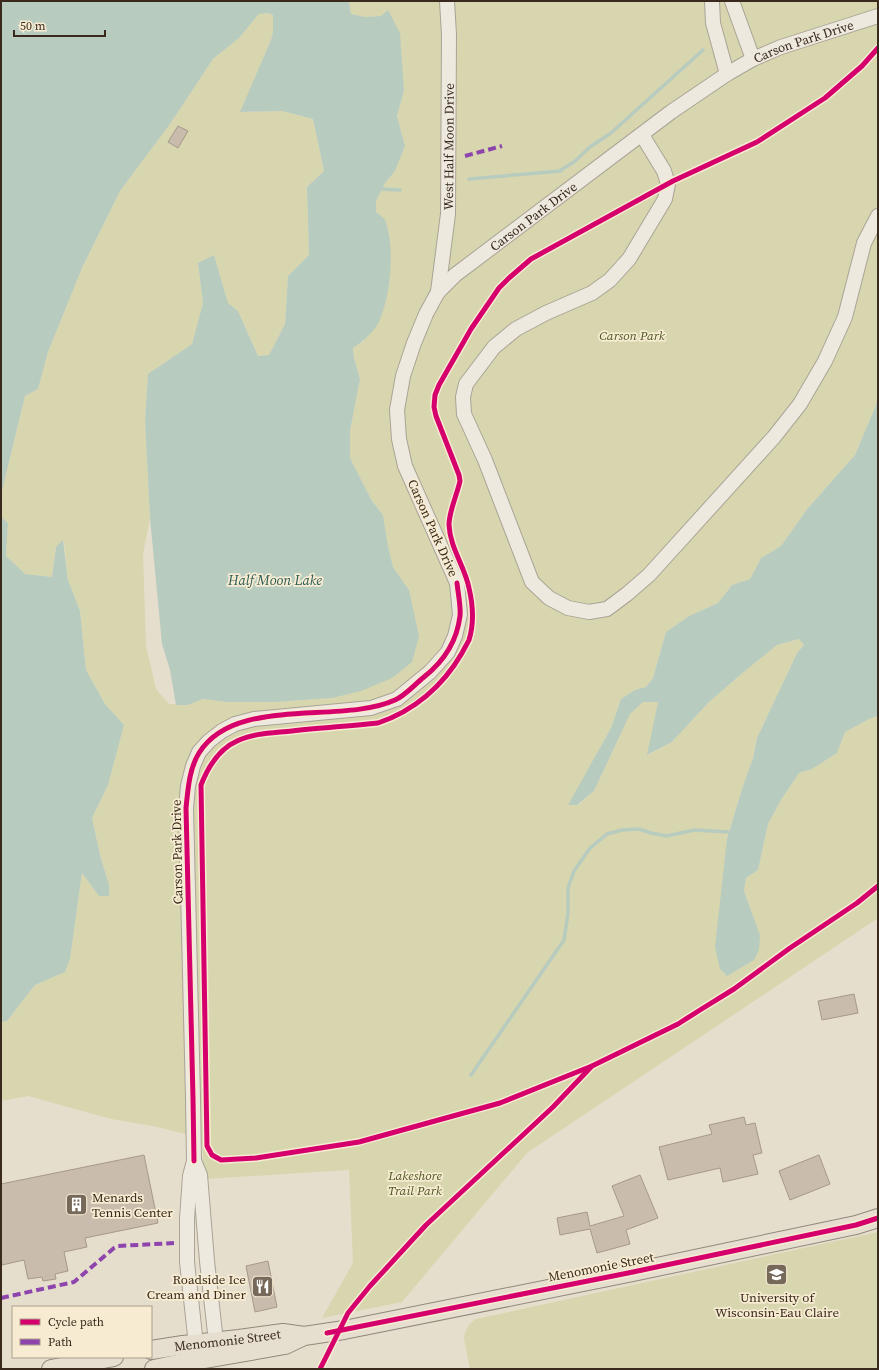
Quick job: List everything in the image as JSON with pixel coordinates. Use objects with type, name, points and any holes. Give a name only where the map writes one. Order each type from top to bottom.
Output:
[{"type":"main road","name":"Menomonie Street","points":[[152,1350],[197,1352],[217,1349],[285,1345],[304,1336],[344,1330],[633,1272],[856,1225],[878,1218]]},
{"type":"main road","name":"Menomonie Street","points":[[154,1369],[197,1352]]},
{"type":"main road","points":[[51,1369],[109,1358]]},
{"type":"street","name":"West Half Moon Drive","points":[[438,292],[448,214],[449,35],[447,1]]},
{"type":"street","points":[[712,1],[713,23],[727,74]]},
{"type":"street","points":[[732,1],[753,60]]},
{"type":"street","name":"Carson Park Drive","points":[[197,1352],[187,1262],[187,1219],[190,1176],[194,1161],[194,1098],[186,808],[188,786],[193,766],[199,752],[222,730],[235,724],[264,717],[371,708],[397,699],[430,672],[448,652],[455,636],[460,615],[457,583],[405,466],[399,440],[397,410],[403,376],[412,349],[426,314],[438,292],[455,275],[671,112],[727,74],[781,47],[878,16]]},
{"type":"street","points":[[642,135],[664,171],[668,184],[665,199],[629,260],[610,280],[592,293],[546,313],[522,326],[494,346],[466,384],[463,397],[464,414],[485,460],[532,582],[549,598],[568,608],[589,612],[607,608],[627,594],[649,575],[774,437],[800,404],[825,361],[845,318],[864,243],[878,216]]},
{"type":"street","name":"Carson Park Drive","points":[[194,1161],[200,1175],[217,1349]]},
{"type":"green space","name":"Carson Park","points":[[349,1],[878,1],[878,388],[876,405],[855,455],[808,508],[781,546],[761,558],[750,579],[732,585],[718,603],[689,616],[666,632],[653,678],[646,688],[635,690],[621,699],[611,728],[569,805],[578,805],[594,791],[630,714],[643,702],[658,702],[648,755],[672,742],[708,703],[777,645],[799,639],[804,645],[797,653],[757,738],[753,758],[727,839],[720,969],[727,976],[760,935],[744,891],[746,878],[758,870],[768,824],[781,800],[799,773],[812,769],[837,753],[845,732],[869,719],[878,716],[878,918],[527,1153],[402,1302],[322,1318],[353,1263],[349,1170],[204,1179],[202,1138],[153,1126],[111,1119],[28,1096],[1,1101],[1,1022],[7,1021],[35,985],[65,972],[70,959],[82,873],[99,896],[109,884],[101,859],[92,818],[108,785],[124,725],[105,704],[86,670],[80,611],[68,580],[64,541],[56,547],[52,577],[25,574],[6,556],[8,523],[1,517],[1,495],[25,396],[38,389],[48,352],[82,268],[120,191],[170,124],[213,59],[239,38],[259,14],[268,13],[273,15],[273,32],[271,40],[241,112],[282,111],[313,119],[324,171],[307,187],[309,255],[288,276],[285,324],[269,355],[258,356],[238,311],[228,304],[214,255],[198,263],[203,303],[192,344],[148,374],[145,420],[150,518],[143,554],[146,646],[156,689],[169,704],[188,705],[203,699],[226,702],[275,702],[332,698],[409,590],[393,567],[383,515],[372,501],[350,458],[350,431],[360,379],[354,358],[353,348],[364,341],[384,219],[376,212],[376,201],[385,183],[395,171],[405,146],[397,116],[404,91],[388,10],[382,16],[365,17],[351,14]]},
{"type":"green space","name":"University of Wisconsin-Eau Claire","points":[[878,1232],[878,1369],[470,1369],[464,1339],[467,1328],[476,1319]]},
{"type":"water","name":"Half Moon Lake","points":[[1,1],[349,1],[351,14],[365,17],[381,16],[388,10],[400,33],[404,91],[397,116],[405,146],[395,171],[385,183],[376,201],[376,212],[385,220],[390,242],[391,255],[389,282],[387,295],[379,321],[370,334],[353,348],[354,358],[360,379],[350,431],[350,458],[372,501],[383,515],[393,567],[409,590],[419,636],[412,662],[392,678],[361,691],[332,698],[275,702],[226,702],[203,699],[188,705],[176,705],[170,670],[162,644],[150,518],[145,420],[148,374],[192,344],[203,303],[198,263],[214,255],[228,303],[238,311],[258,356],[269,355],[285,324],[288,276],[309,255],[307,187],[324,171],[313,119],[282,111],[240,112],[271,40],[273,32],[273,15],[268,13],[259,14],[239,38],[213,59],[170,124],[120,191],[82,268],[48,352],[38,389],[25,396],[1,495]]},
{"type":"water","points":[[878,388],[878,716],[869,719],[845,732],[837,753],[812,769],[799,773],[781,800],[768,824],[758,870],[746,878],[744,891],[760,935],[759,950],[754,960],[727,976],[720,969],[715,947],[727,839],[753,758],[757,738],[797,653],[804,645],[799,639],[777,645],[708,703],[672,742],[647,755],[658,702],[643,702],[630,714],[594,791],[577,805],[568,805],[611,728],[621,699],[635,690],[646,687],[653,678],[666,632],[689,616],[718,603],[732,585],[750,579],[761,558],[781,546],[808,508],[855,455],[876,405]]},
{"type":"water","points":[[1,517],[8,523],[6,556],[25,574],[52,577],[56,547],[63,540],[68,580],[80,611],[86,670],[105,704],[124,725],[108,785],[92,818],[101,859],[109,884],[109,896],[99,896],[82,873],[70,959],[65,972],[35,985],[7,1021],[1,1022]]},
{"type":"building","points":[[178,126],[188,131],[178,148],[168,142]]},
{"type":"building","points":[[854,994],[858,1013],[822,1020],[818,1001]]},
{"type":"building","points":[[744,1117],[746,1125],[755,1123],[762,1153],[753,1155],[758,1174],[723,1182],[720,1168],[668,1180],[659,1147],[712,1134],[709,1125]]},
{"type":"building","name":"Menards Tennis Center","points":[[144,1155],[158,1223],[85,1238],[87,1247],[64,1252],[68,1271],[55,1274],[56,1279],[43,1281],[42,1277],[28,1279],[24,1260],[2,1265],[1,1184]]},
{"type":"building","points":[[819,1155],[830,1184],[790,1200],[779,1171]]},
{"type":"building","points":[[640,1175],[658,1218],[626,1230],[630,1244],[597,1253],[590,1229],[560,1235],[557,1218],[587,1212],[590,1226],[624,1216],[612,1186]]},
{"type":"building","name":"Roadside Ice Cream and Diner","points":[[268,1261],[277,1307],[255,1312],[246,1266]]},
{"type":"waterway","points":[[559,171],[574,162],[590,147],[611,133],[703,50]]},
{"type":"waterway","points":[[469,179],[561,171]]},
{"type":"waterway","points":[[380,189],[400,190]]},
{"type":"waterway","points":[[471,1075],[564,940],[568,913],[568,888],[574,871],[590,848],[607,834],[622,830],[639,829],[667,836],[694,830],[728,832]]},
{"type":"marked path","points":[[465,156],[502,146]]},
{"type":"marked path","points":[[1,1298],[74,1282],[118,1246],[174,1243]]},
{"type":"cycle path","points":[[592,1066],[500,1103],[359,1142],[256,1158],[221,1160],[212,1155],[207,1146],[201,785],[215,759],[231,744],[243,738],[271,733],[378,723],[404,712],[437,686],[462,653],[471,634],[472,608],[467,580],[452,542],[449,525],[450,514],[460,481],[436,416],[434,407],[435,395],[439,385],[471,329],[499,288],[531,259],[673,181],[757,142],[825,98],[862,66],[878,48]]},
{"type":"cycle path","points":[[194,1161],[186,808],[190,780],[196,759],[199,753],[216,735],[237,724],[262,717],[346,711],[372,707],[395,700],[403,695],[437,665],[448,650],[456,634],[460,616],[457,583]]},
{"type":"cycle path","points":[[320,1369],[348,1313],[370,1286],[426,1225],[553,1107],[592,1066],[678,1024],[734,989],[790,948],[857,903],[878,886]]},
{"type":"cycle path","points":[[327,1333],[633,1272],[856,1225],[878,1218]]},
{"type":"place","name":"Menards Tennis Center","points":[[77,1204]]},
{"type":"place","name":"University of Wisconsin-Eau Claire","points":[[777,1275]]},
{"type":"place","name":"Roadside Ice Cream and Diner","points":[[262,1286]]},
{"type":"park label","name":"Lakeshore Trail Park","points":[[415,1182]]}]
